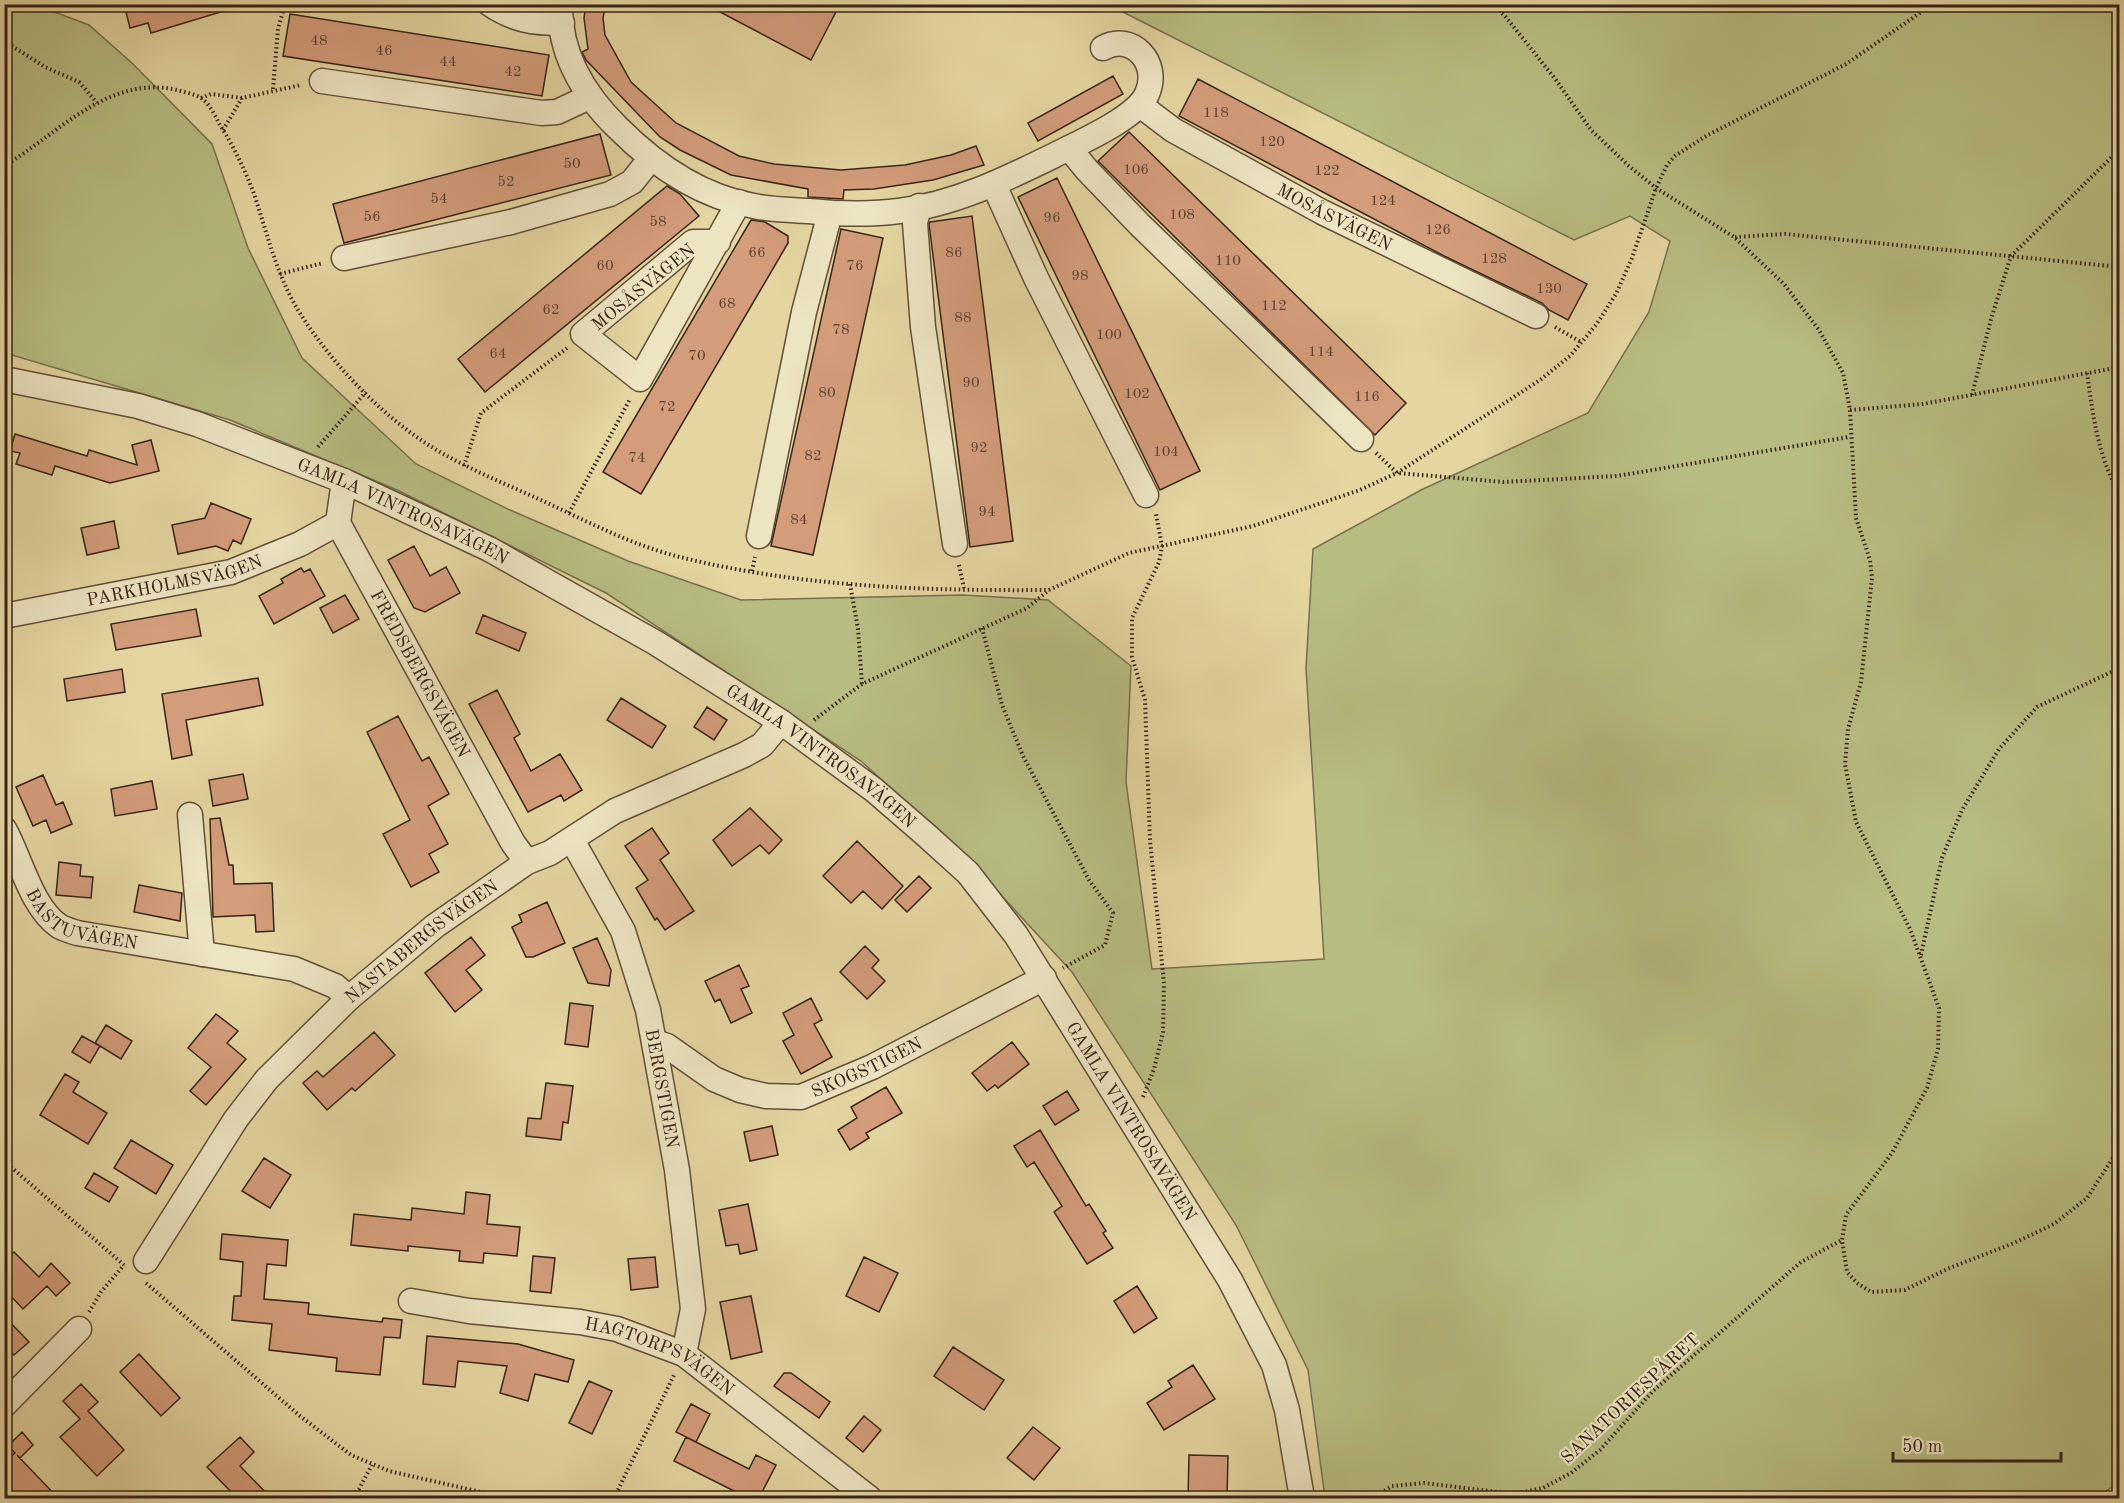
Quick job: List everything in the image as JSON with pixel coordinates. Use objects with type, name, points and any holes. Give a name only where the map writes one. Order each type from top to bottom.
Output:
[{"type":"street","points":[[490,4],[506,16],[525,21],[561,14],[576,76],[589,97],[651,158],[691,183],[755,207],[830,213],[900,211],[920,207],[994,184],[1069,148],[1140,105],[1150,84],[1152,72],[1149,62],[1136,50],[1121,44],[1103,48]]},
{"type":"street","points":[[322,81],[542,113],[557,112],[589,97]]},
{"type":"street","name":"MOSÅSVÄGEN","points":[[1140,105],[1173,130],[1322,212],[1536,316]]},
{"type":"street","points":[[1069,148],[1140,225],[1360,439]]},
{"type":"street","points":[[344,258],[511,222],[610,194],[632,182],[651,158]]},
{"type":"street","points":[[994,184],[1035,278],[1146,495]]},
{"type":"street","name":"MOSÅSVÄGEN","points":[[718,242],[693,242],[583,334],[640,379],[718,242],[739,202]]},
{"type":"street","points":[[920,207],[915,223],[923,327],[955,544]]},
{"type":"street","points":[[759,536],[804,312],[830,213]]},
{"type":"street","name":"GAMLA VINTROSAVÄGEN","points":[[4,379],[138,406],[197,424],[344,481],[459,534],[547,580],[656,643],[789,728],[874,790],[968,873],[1016,935],[1230,1280],[1269,1356],[1287,1410],[1302,1498]]},
{"type":"street","points":[[338,523],[344,481]]},
{"type":"street","name":"PARKHOLMSVÄGEN","points":[[4,616],[231,572],[300,544],[338,523]]},
{"type":"street","name":"FREDSBERGSVÄGEN","points":[[338,523],[502,825],[527,862]]},
{"type":"street","name":"NASTABERGSVÄGEN","points":[[136,1269],[248,1103],[291,1053],[349,998],[435,926],[527,862],[550,853],[615,811],[744,755],[789,728]]},
{"type":"street","points":[[190,815],[202,954]]},
{"type":"street","name":"BASTUVÄGEN","points":[[4,829],[28,883],[45,910],[59,926],[77,933],[313,975],[335,986],[349,998]]},
{"type":"street","name":"BERGSTIGEN","points":[[572,840],[623,931],[638,971],[655,1042],[677,1170],[693,1309],[684,1354]]},
{"type":"street","name":"SKOGSTIGEN","points":[[655,1042],[667,1046],[714,1079],[740,1090],[766,1096],[801,1097],[872,1067],[1044,978]]},
{"type":"street","name":"HAGTORPSVÄGEN","points":[[411,1301],[469,1311],[580,1322],[617,1329],[684,1354],[869,1498]]},
{"type":"street","points":[[4,1405],[79,1329]]},
{"type":"path","points":[[273,89],[278,29],[285,4]]},
{"type":"path","points":[[1493,5],[1503,4]]},
{"type":"path","points":[[789,728],[862,684],[1027,608],[1050,590],[1100,564],[1130,553],[1254,526],[1360,490],[1397,473],[1540,380],[1570,356],[1616,294],[1632,258],[1656,188],[1667,165],[1676,156],[1706,136],[1846,64],[1933,4]]},
{"type":"path","points":[[1493,5],[1548,71],[1592,130],[1629,166],[1656,188],[1734,237],[1785,284],[1819,330],[1843,373],[1850,410],[1849,437],[1856,518],[1870,560],[1872,578],[1861,682],[1848,729],[1845,764],[1856,822],[1921,956],[1939,1008],[1938,1049],[1928,1088],[1892,1153],[1846,1215],[1842,1240],[1847,1272],[1857,1283],[1871,1292],[1905,1290],[1947,1269],[2014,1243],[2066,1216],[2087,1198],[2120,1147]]},
{"type":"path","points":[[4,41],[45,67],[79,82],[97,103]]},
{"type":"path","points":[[201,98],[211,94],[242,98],[273,89],[322,81]]},
{"type":"path","points":[[4,166],[97,103],[126,91],[150,87],[181,91],[201,98],[236,151],[254,194],[271,254],[309,328],[366,392],[410,431],[464,466],[645,546],[675,555],[792,580],[1050,590]]},
{"type":"path","points":[[223,130],[242,98]]},
{"type":"path","points":[[1971,395],[1990,319],[2011,256],[2120,149]]},
{"type":"path","points":[[1734,237],[1785,234],[2120,267]]},
{"type":"path","points":[[280,274],[344,258]]},
{"type":"path","points":[[1536,316],[1581,342]]},
{"type":"path","points":[[464,466],[481,413],[583,334]]},
{"type":"path","points":[[1850,410],[1923,404],[2120,367]]},
{"type":"path","points":[[2087,373],[2096,438],[2109,476],[2120,495]]},
{"type":"path","points":[[569,513],[640,379]]},
{"type":"path","points":[[309,467],[324,439],[366,392]]},
{"type":"path","points":[[1397,473],[1504,482],[1617,476],[1849,437]]},
{"type":"path","points":[[1132,1120],[1154,1070],[1163,1032],[1164,984],[1150,840],[1145,700],[1132,657],[1132,618],[1156,568],[1162,546],[1156,514],[1146,495]]},
{"type":"path","points":[[850,584],[858,629],[862,684]]},
{"type":"path","points":[[982,628],[1002,705],[1023,756],[1089,880],[1113,913],[1105,945],[1044,978]]},
{"type":"path","points":[[1921,956],[1942,858],[1962,810],[1999,748],[2037,707],[2120,668]]},
{"type":"path","points":[[4,1161],[136,1269],[300,1416],[351,1455],[372,1466],[507,1498]]},
{"type":"path","name":"SANATORIESPÅRET","points":[[1373,1498],[1392,1485],[1424,1483],[1514,1494],[1543,1488],[1571,1473],[1600,1449],[1653,1391],[1801,1262],[1842,1240]]},
{"type":"path","points":[[79,1329],[101,1292],[136,1269]]},
{"type":"path","points":[[614,1498],[684,1354]]},
{"type":"path","points":[[348,1498],[359,1489],[372,1466]]},
{"type":"green space","points":[[4,5],[36,5],[89,25],[133,64],[212,144],[248,248],[302,358],[416,464],[510,510],[628,561],[741,600],[963,595],[1048,600],[1131,666],[1126,782],[1152,969],[1324,959],[1306,668],[1313,549],[1423,489],[1588,413],[1649,312],[1670,241],[1630,216],[1574,240],[1109,5],[2119,5],[2119,1482],[2096,1498],[1325,1498],[1308,1370],[1236,1225],[1072,972],[965,856],[861,761],[606,593],[397,490],[230,420],[5,353]]},
{"type":"building","points":[[124,4],[223,4],[224,11],[151,33],[148,23],[130,28]]},
{"type":"building","points":[[586,4],[606,4],[603,18],[605,35],[631,82],[676,123],[739,156],[774,164],[841,170],[905,165],[951,155],[976,146],[984,165],[933,180],[874,189],[844,190],[843,199],[808,197],[808,189],[731,175],[680,150],[660,137],[586,60],[582,52],[588,49],[584,18]]},
{"type":"building","points":[[705,4],[840,4],[811,60]]},
{"type":"building","points":[[290,14],[549,55],[542,96],[283,56]]},
{"type":"building","points":[[1113,76],[1123,94],[1038,141],[1028,123]]},
{"type":"building","points":[[1198,79],[1587,284],[1568,320],[1549,310],[1542,303],[1444,256],[1179,116]]},
{"type":"building","points":[[1129,132],[1406,403],[1375,435],[1098,161]]},
{"type":"building","points":[[600,134],[611,175],[344,243],[333,204]]},
{"type":"building","points":[[1057,178],[1200,471],[1160,490],[1018,197]]},
{"type":"building","points":[[667,186],[680,194],[699,216],[485,392],[458,359]]},
{"type":"building","points":[[972,216],[1013,541],[970,547],[929,224]]},
{"type":"building","points":[[751,220],[765,222],[788,236],[788,243],[641,494],[603,472]]},
{"type":"building","points":[[841,229],[883,238],[813,555],[771,546]]},
{"type":"building","points":[[15,434],[87,456],[89,450],[137,465],[132,445],[151,440],[159,471],[110,483],[55,466],[52,475],[16,464],[20,453],[10,451]]},
{"type":"building","points":[[211,503],[251,519],[241,544],[233,540],[228,551],[216,546],[178,554],[172,525],[205,518]]},
{"type":"building","points":[[114,521],[119,548],[87,555],[81,528]]},
{"type":"building","points":[[414,546],[430,576],[446,567],[460,593],[425,612],[414,608],[388,560]]},
{"type":"building","points":[[301,568],[304,572],[310,569],[325,596],[274,624],[259,596],[283,583],[281,579]]},
{"type":"building","points":[[345,595],[359,619],[333,633],[320,608]]},
{"type":"building","points":[[196,609],[201,636],[116,650],[111,624]]},
{"type":"building","points":[[483,615],[526,633],[519,651],[476,633]]},
{"type":"building","points":[[122,669],[125,692],[67,701],[64,679]]},
{"type":"building","points":[[258,678],[263,705],[186,720],[192,755],[172,759],[162,694]]},
{"type":"building","points":[[497,690],[520,734],[514,738],[531,771],[560,754],[582,790],[564,801],[561,795],[528,812],[469,704]]},
{"type":"building","points":[[621,698],[666,726],[652,748],[607,720]]},
{"type":"building","points":[[707,707],[727,720],[714,740],[694,727]]},
{"type":"building","points":[[398,716],[422,761],[429,757],[449,794],[428,806],[448,844],[429,854],[439,872],[411,887],[383,834],[410,820],[367,732]]},
{"type":"building","points":[[243,774],[248,799],[213,806],[209,780]]},
{"type":"building","points":[[43,775],[56,805],[63,802],[72,824],[51,833],[46,820],[33,826],[16,787]]},
{"type":"building","points":[[152,781],[157,809],[115,816],[111,789]]},
{"type":"building","points":[[750,808],[782,840],[769,854],[760,845],[732,866],[713,840]]},
{"type":"building","points":[[220,818],[229,865],[233,865],[234,884],[272,883],[274,931],[256,932],[255,915],[213,917],[210,819]]},
{"type":"building","points":[[652,828],[669,853],[660,860],[694,911],[665,930],[657,918],[655,920],[636,888],[648,880],[625,846]]},
{"type":"building","points":[[857,841],[903,886],[882,909],[863,891],[851,903],[823,876]]},
{"type":"building","points":[[59,862],[81,865],[80,876],[93,877],[91,898],[56,895]]},
{"type":"building","points":[[919,876],[931,888],[907,912],[895,900]]},
{"type":"building","points":[[139,885],[182,893],[180,921],[134,912]]},
{"type":"building","points":[[547,902],[565,943],[533,957],[526,957],[512,927],[522,922],[519,915]]},
{"type":"building","points":[[471,937],[485,955],[466,970],[482,990],[455,1012],[425,973]]},
{"type":"building","points":[[597,938],[611,970],[609,986],[588,983],[573,948]]},
{"type":"building","points":[[865,946],[879,960],[872,968],[885,981],[867,999],[840,972]]},
{"type":"building","points":[[739,965],[749,986],[741,989],[752,1013],[731,1023],[720,999],[715,1002],[705,981]]},
{"type":"building","points":[[811,998],[822,1020],[814,1024],[832,1057],[801,1074],[783,1041],[794,1035],[783,1013]]},
{"type":"building","points":[[570,1003],[593,1006],[588,1047],[565,1044]]},
{"type":"building","points":[[216,1014],[238,1031],[227,1043],[246,1059],[206,1105],[190,1091],[211,1067],[188,1048]]},
{"type":"building","points":[[106,1025],[132,1041],[121,1059],[95,1043]]},
{"type":"building","points":[[374,1032],[395,1055],[355,1091],[352,1088],[327,1110],[303,1083],[317,1071],[323,1077]]},
{"type":"building","points":[[82,1036],[100,1046],[90,1063],[72,1052]]},
{"type":"building","points":[[1012,1042],[1029,1064],[998,1088],[995,1085],[987,1091],[972,1073]]},
{"type":"building","points":[[65,1074],[79,1082],[73,1092],[107,1113],[88,1144],[40,1115]]},
{"type":"building","points":[[546,1083],[573,1086],[568,1123],[563,1122],[561,1140],[526,1136],[528,1118],[541,1119]]},
{"type":"building","points":[[886,1087],[902,1113],[866,1133],[869,1138],[850,1150],[838,1130],[857,1118],[851,1107]]},
{"type":"building","points":[[1067,1091],[1079,1110],[1055,1125],[1043,1106]]},
{"type":"building","points":[[772,1126],[778,1155],[750,1161],[744,1132]]},
{"type":"building","points":[[1040,1130],[1086,1206],[1089,1204],[1106,1231],[1103,1233],[1113,1248],[1087,1264],[1054,1212],[1062,1206],[1034,1162],[1027,1167],[1014,1146]]},
{"type":"building","points":[[131,1140],[173,1165],[156,1194],[114,1168]]},
{"type":"building","points":[[264,1158],[291,1175],[270,1208],[242,1191]]},
{"type":"building","points":[[94,1173],[118,1187],[109,1202],[85,1188]]},
{"type":"building","points":[[466,1192],[490,1195],[487,1224],[520,1227],[517,1256],[484,1253],[483,1263],[459,1261],[460,1251],[408,1246],[408,1251],[351,1245],[354,1214],[411,1220],[412,1208],[464,1214]]},
{"type":"building","points":[[748,1204],[757,1250],[740,1254],[738,1244],[726,1246],[719,1210]]},
{"type":"building","points":[[222,1234],[288,1240],[286,1266],[267,1264],[264,1299],[309,1303],[308,1314],[382,1322],[383,1318],[402,1320],[400,1338],[384,1337],[380,1375],[336,1371],[337,1358],[269,1350],[272,1324],[232,1320],[234,1296],[241,1296],[243,1262],[220,1259]]},
{"type":"building","points":[[14,1252],[39,1277],[51,1263],[70,1283],[56,1296],[47,1286],[23,1309],[4,1289],[4,1261]]},
{"type":"building","points":[[533,1256],[555,1258],[551,1293],[530,1291]]},
{"type":"building","points":[[655,1257],[658,1287],[631,1290],[628,1259]]},
{"type":"building","points":[[864,1257],[898,1273],[879,1312],[846,1296]]},
{"type":"building","points":[[1137,1286],[1157,1318],[1134,1333],[1114,1301]]},
{"type":"building","points":[[751,1296],[762,1352],[731,1359],[720,1302]]},
{"type":"building","points":[[4,1316],[29,1342],[14,1355],[4,1345]]},
{"type":"building","points":[[427,1336],[518,1344],[574,1360],[568,1382],[535,1374],[528,1401],[500,1393],[507,1366],[458,1361],[455,1387],[423,1384]]},
{"type":"building","points":[[953,1347],[1004,1380],[984,1410],[934,1376]]},
{"type":"building","points":[[139,1354],[180,1398],[161,1416],[120,1372]]},
{"type":"building","points":[[1193,1365],[1215,1399],[1164,1430],[1147,1403],[1172,1387],[1168,1381]]},
{"type":"building","points":[[784,1373],[791,1373],[830,1402],[819,1418],[774,1386]]},
{"type":"building","points":[[589,1381],[612,1391],[592,1434],[569,1423]]},
{"type":"building","points":[[81,1384],[98,1402],[88,1411],[124,1450],[97,1476],[60,1437],[80,1419],[63,1401]]},
{"type":"building","points":[[691,1404],[710,1414],[696,1442],[676,1432]]},
{"type":"building","points":[[864,1416],[881,1430],[863,1452],[846,1438]]},
{"type":"building","points":[[1033,1427],[1060,1448],[1034,1480],[1007,1458]]},
{"type":"building","points":[[22,1432],[33,1445],[20,1458],[17,1455],[58,1498],[13,1498],[4,1490],[4,1462],[15,1453],[8,1446]]},
{"type":"building","points":[[240,1437],[254,1452],[240,1466],[271,1498],[237,1498],[207,1467]]},
{"type":"building","points":[[686,1437],[749,1469],[756,1455],[776,1465],[759,1498],[748,1498],[674,1461]]},
{"type":"building","points":[[1189,1455],[1228,1456],[1227,1498],[1188,1498]]}]
